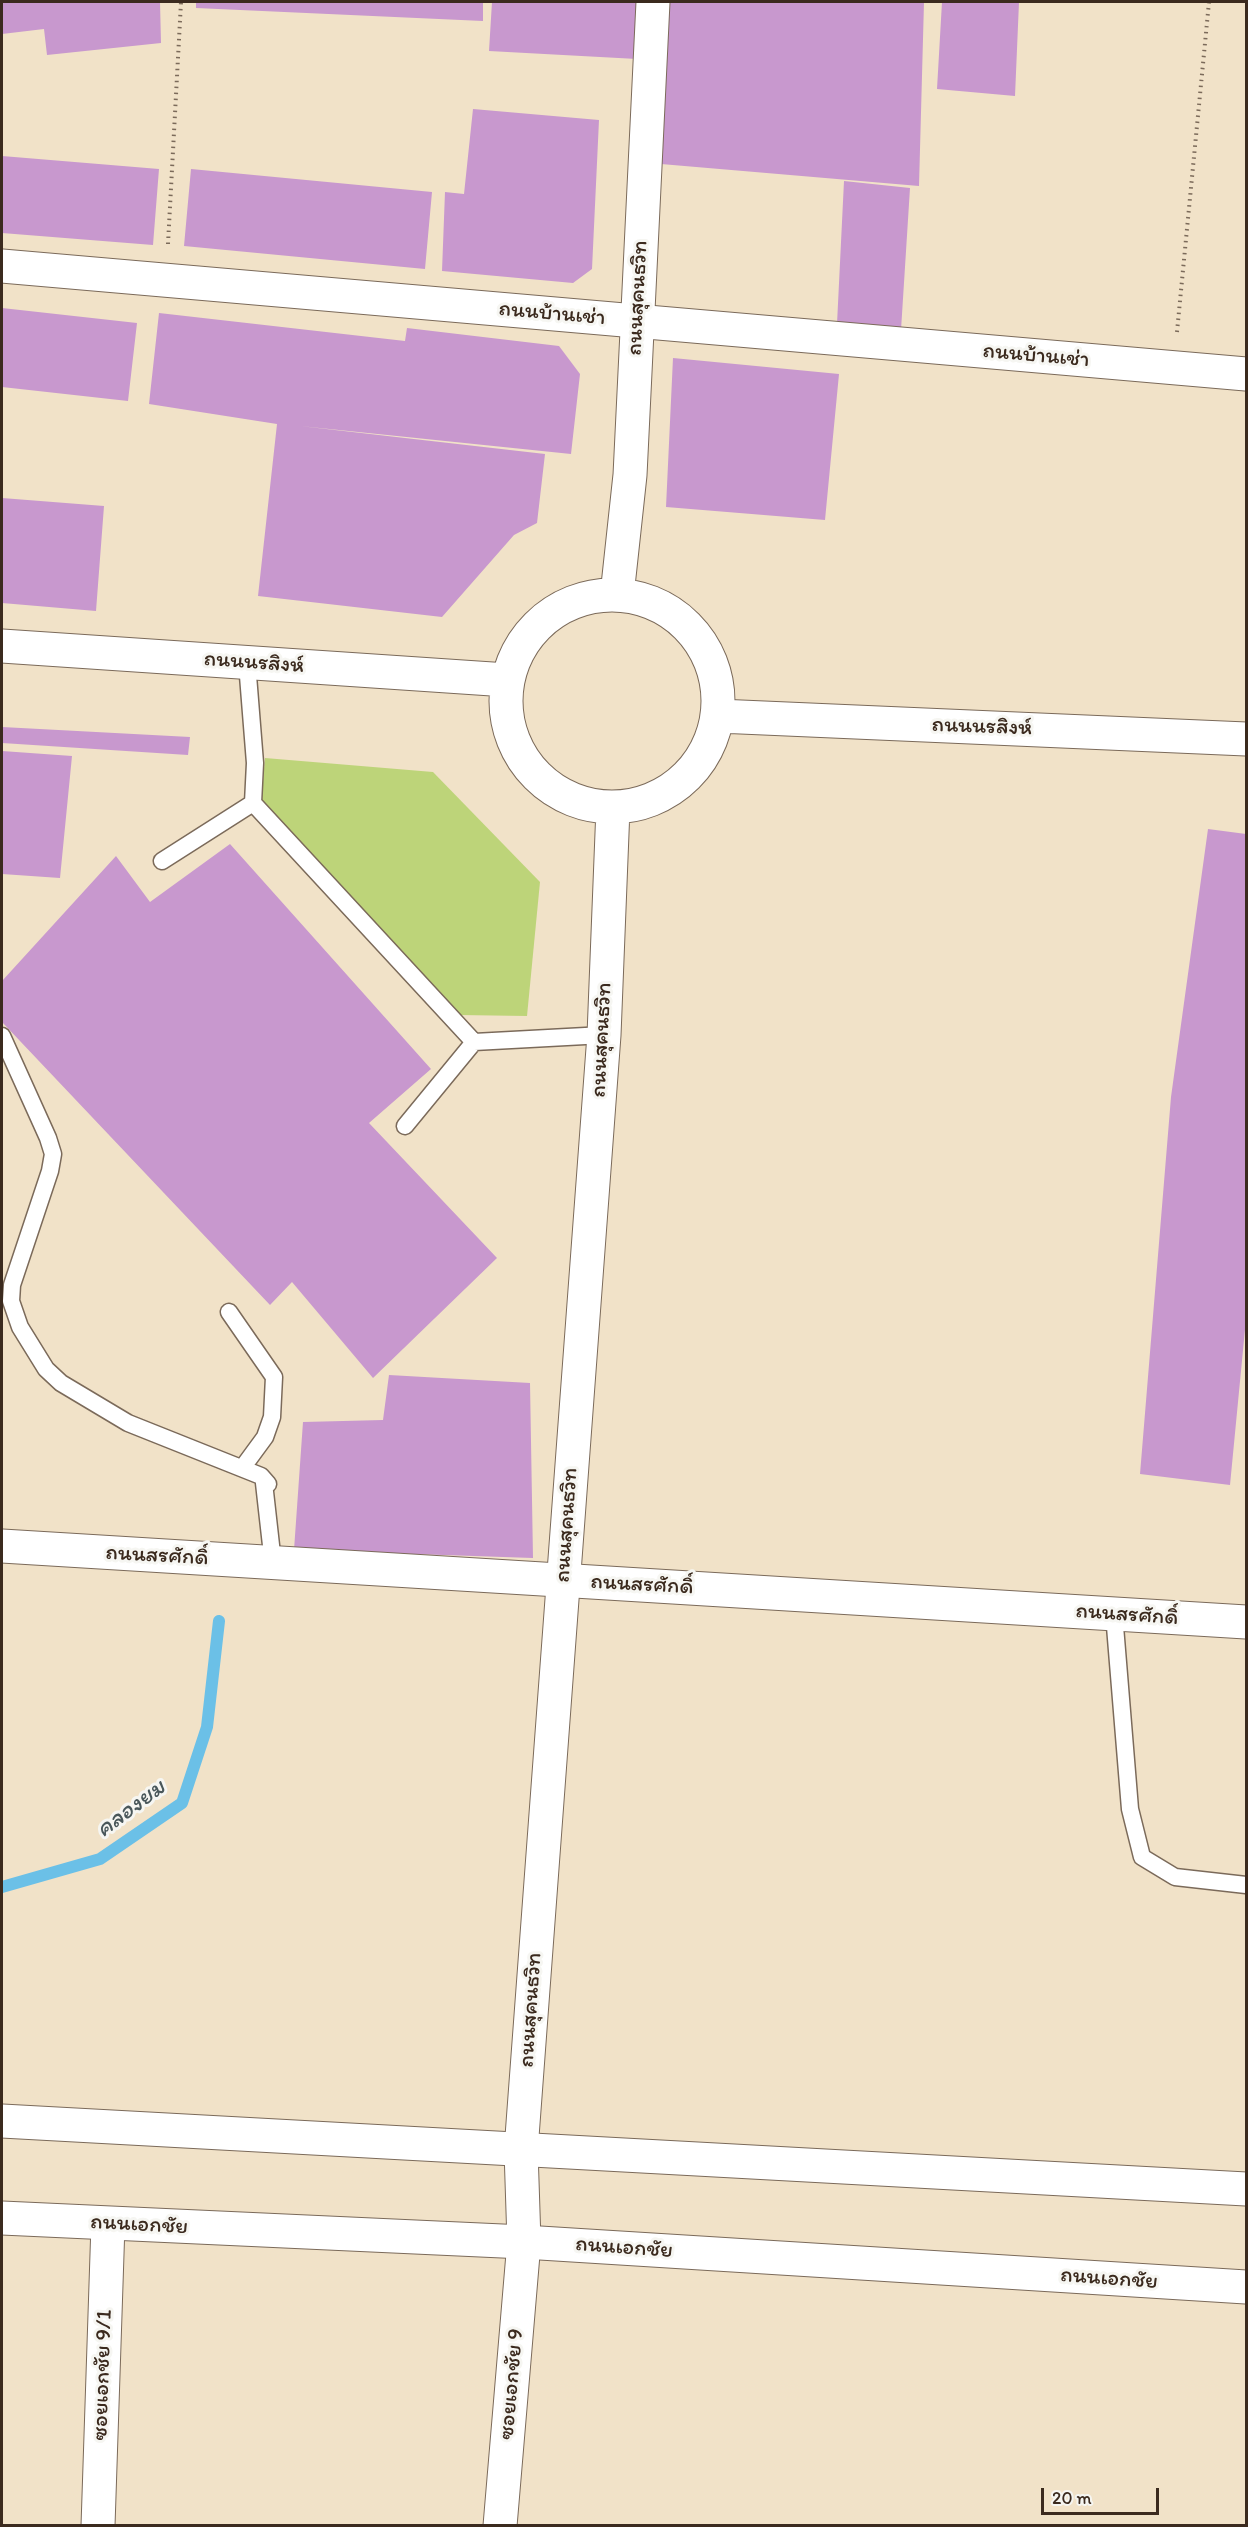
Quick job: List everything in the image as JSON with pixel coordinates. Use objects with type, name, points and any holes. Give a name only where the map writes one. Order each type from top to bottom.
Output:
[{"type":"street","name":"ถนนสุคนธวิท","points":[[617,595],[630,475],[653,2]]},
{"type":"street","name":"ถนนบ้านเช่า","points":[[2,266],[1246,374]]},
{"type":"street","points":[[617,595],[645,601],[671,612],[692,631],[709,656],[718,683],[718,716],[710,745],[698,766],[681,783],[660,796],[638,805],[613,808],[582,803],[553,790],[530,769],[513,742],[506,712],[507,680],[515,656],[529,635],[547,618],[568,604],[592,597],[617,595]]},
{"type":"street","name":"ถนนนรสิงห์","points":[[2,646],[507,680]]},
{"type":"street","name":"ถนนนรสิงห์","points":[[718,716],[1246,739]]},
{"type":"street","name":"ถนนสุคนธวิท","points":[[524,2242],[521,2150],[604,1035],[613,808]]},
{"type":"street","name":"ถนนสรศักดิ์","points":[[2,1546],[1246,1622]]},
{"type":"street","points":[[2,2121],[1246,2189]]},
{"type":"street","name":"ถนนเอกชัย","points":[[2,2218],[524,2242],[1246,2287]]},
{"type":"street","name":"ซอยเอกชัย 9/1","points":[[98,2526],[108,2224]]},
{"type":"street","name":"ซอยเอกชัย 9","points":[[500,2526],[524,2242]]},
{"type":"lane","points":[[247,663],[255,763],[253,803],[474,1042]]},
{"type":"lane","points":[[162,861],[253,803]]},
{"type":"lane","points":[[405,1126],[474,1042],[604,1035]]},
{"type":"lane","points":[[2,1036],[53,1154],[50,1171],[12,1285],[11,1301],[20,1327],[46,1369],[61,1383],[128,1423],[261,1476],[268,1484],[264,1483],[273,1563]]},
{"type":"lane","points":[[229,1312],[267,1363],[274,1377],[272,1417],[265,1437],[243,1467]]},
{"type":"lane","points":[[1113,1614],[1130,1809],[1142,1857],[1175,1877],[1246,1885]]},
{"type":"path","points":[[166,280],[181,2]]},
{"type":"path","points":[[1174,368],[1209,2]]},
{"type":"green space","points":[[265,758],[433,772],[540,882],[527,1016],[458,1015],[261,805]]},
{"type":"building","points":[[2,2],[160,2],[161,43],[47,55],[44,29],[2,34]]},
{"type":"building","points":[[196,2],[483,2],[483,21],[196,8]]},
{"type":"building","points":[[492,2],[640,2],[637,59],[489,51]]},
{"type":"building","points":[[669,2],[924,2],[919,186],[661,164]]},
{"type":"building","points":[[942,2],[1019,2],[1015,96],[937,89]]},
{"type":"building","points":[[473,109],[599,120],[592,269],[573,283],[442,271],[445,192],[464,194]]},
{"type":"building","points":[[2,156],[159,169],[153,245],[2,233]]},
{"type":"building","points":[[191,169],[432,192],[425,269],[184,246]]},
{"type":"building","points":[[844,181],[910,188],[901,330],[837,324]]},
{"type":"building","points":[[2,308],[137,323],[128,401],[2,387]]},
{"type":"building","points":[[159,313],[405,341],[407,328],[559,346],[580,374],[571,454],[300,426],[545,454],[537,523],[514,535],[442,617],[258,596],[277,424],[149,404]]},
{"type":"building","points":[[673,358],[839,374],[825,520],[666,507]]},
{"type":"building","points":[[2,498],[104,506],[96,611],[2,603]]},
{"type":"building","points":[[2,727],[190,737],[188,755],[2,743]]},
{"type":"building","points":[[2,751],[72,756],[60,878],[2,874]]},
{"type":"building","points":[[1208,829],[1246,834],[1246,1319],[1230,1485],[1140,1474],[1171,1097]]},
{"type":"building","points":[[230,844],[431,1069],[369,1123],[497,1258],[373,1378],[292,1282],[270,1305],[2,1022],[2,981],[116,856],[150,902]]},
{"type":"building","points":[[389,1375],[530,1383],[533,1558],[294,1550],[303,1422],[383,1420]]},
{"type":"waterway","name":"คลองยม","points":[[2,1887],[100,1859],[182,1803],[207,1727],[219,1621]]}]
